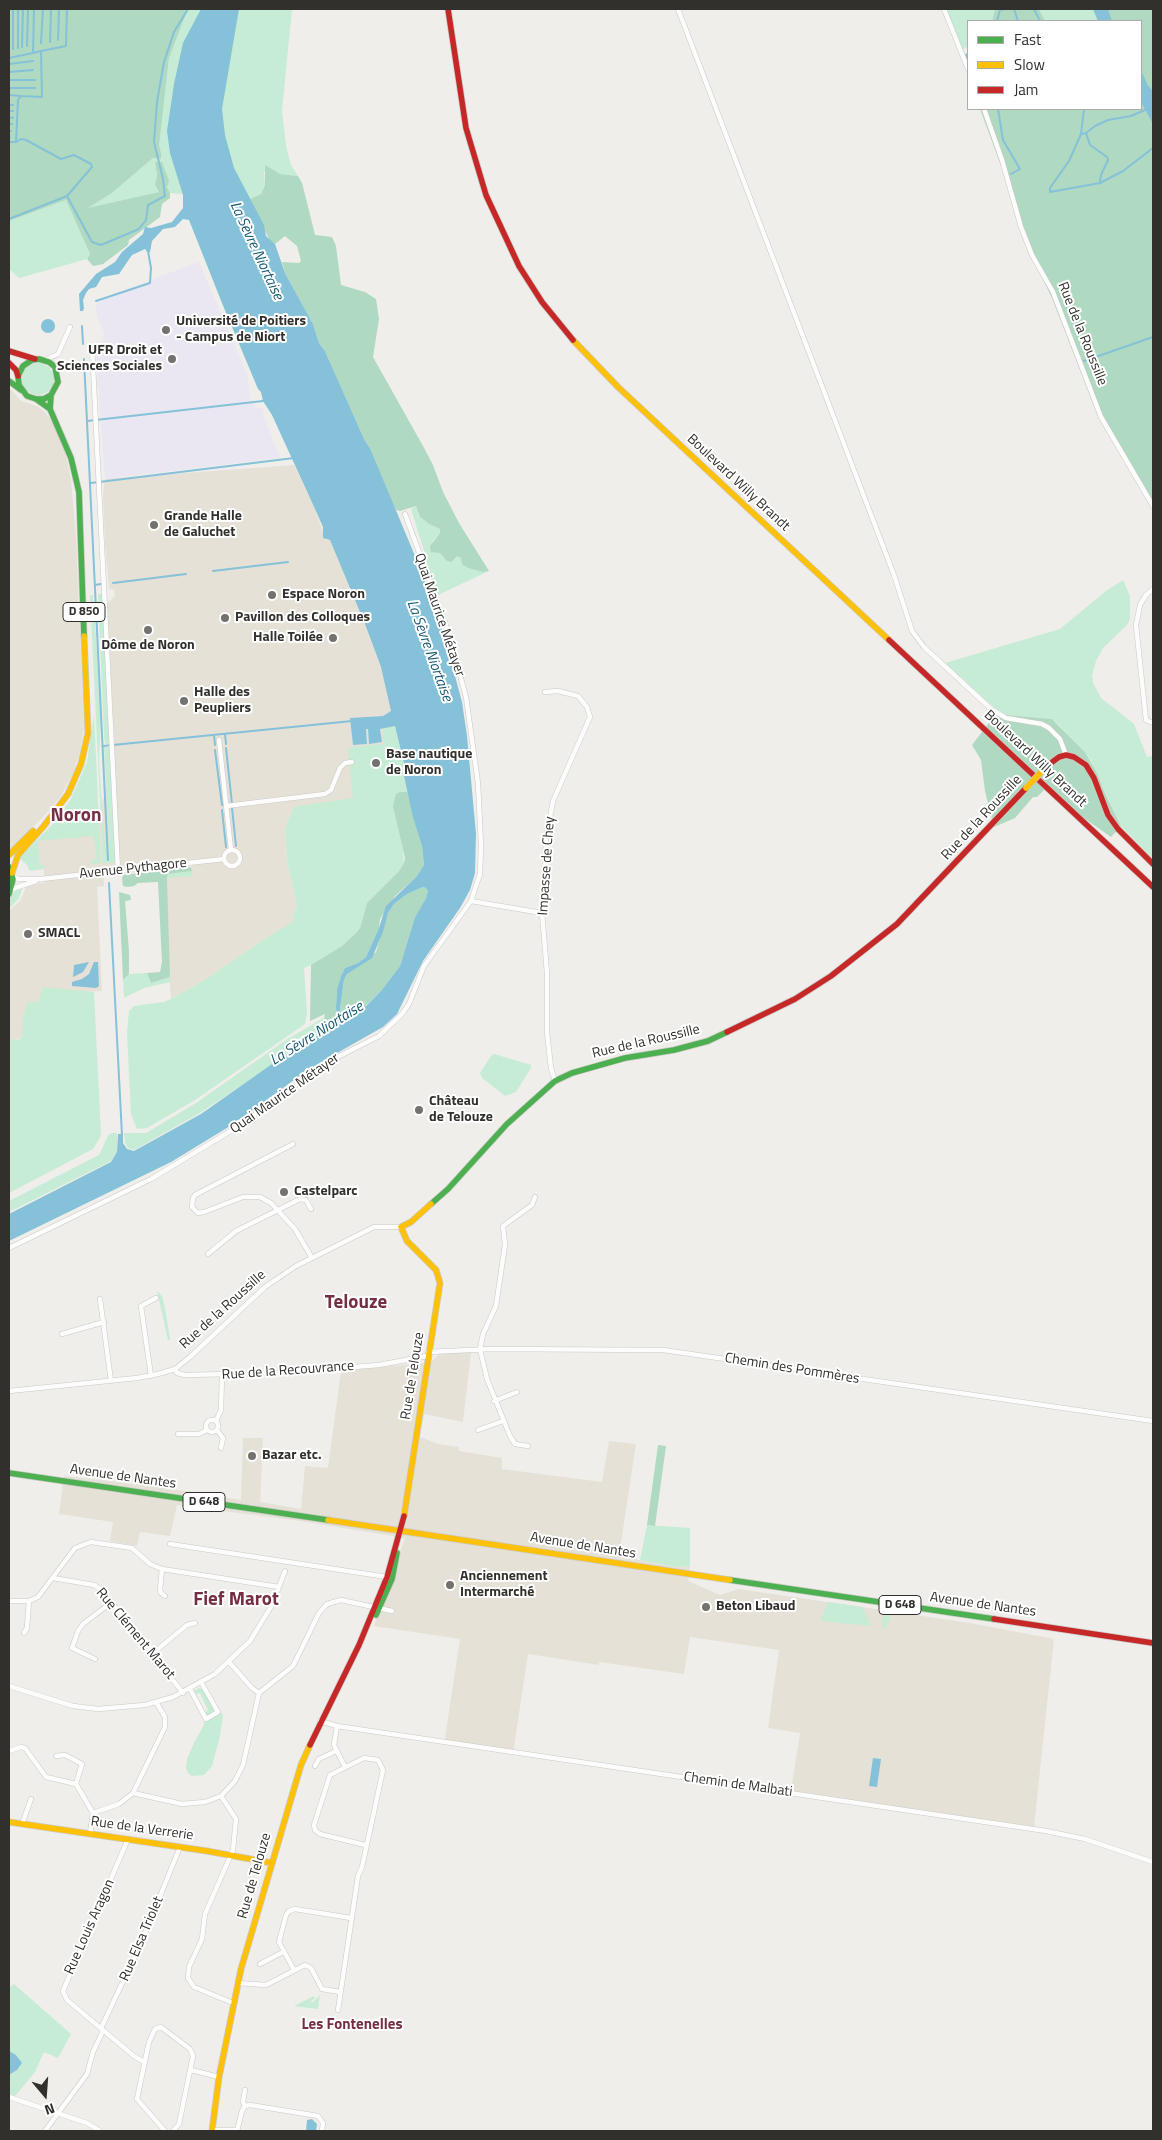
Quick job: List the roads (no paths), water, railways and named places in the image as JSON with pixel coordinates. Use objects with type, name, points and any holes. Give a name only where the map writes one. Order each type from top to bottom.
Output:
[{"type":"main road","name":"Boulevard Willy Brandt","points":[[448,9],[466,128],[486,195],[519,266],[542,302],[565,332],[618,387],[1153,887]]},
{"type":"main road","points":[[9,351],[45,360],[52,364],[58,374],[58,386],[51,395],[44,399],[26,396],[22,390],[16,370],[9,363]]},
{"type":"main road","points":[[9,380],[18,378],[26,363],[36,359]]},
{"type":"main road","points":[[9,380],[22,390]]},
{"type":"main road","name":"D 850","points":[[50,409],[51,395]]},
{"type":"main road","name":"D 850","points":[[11,872],[18,855],[68,794],[85,753],[89,722],[78,487],[66,443],[50,409],[36,399]]},
{"type":"main road","name":"Rue de la Roussille","points":[[401,1227],[411,1222],[448,1190],[508,1124],[555,1081],[572,1073],[618,1060],[674,1050],[708,1041],[810,990],[855,958],[911,911],[1047,766],[1059,757],[1066,755]]},
{"type":"main road","points":[[1066,755],[1074,757],[1086,765],[1094,778],[1108,815],[1153,864]]},
{"type":"main road","name":"D 850","points":[[9,855],[55,812]]},
{"type":"main road","points":[[10,892],[11,872]]},
{"type":"main road","name":"Rue de Telouze","points":[[212,2131],[219,2076],[233,2003],[300,1764],[362,1640],[387,1577],[400,1531],[416,1440],[436,1310],[439,1278],[433,1267],[406,1241],[401,1227]]},
{"type":"main road","name":"Avenue de Nantes","points":[[9,1473],[1153,1643]]},
{"type":"main road","name":"Rue de Telouze","points":[[375,1607],[392,1579],[398,1548],[397,1542]]},
{"type":"main road","name":"Rue de la Verrerie","points":[[9,1822],[180,1847],[272,1863]]},
{"type":"street","points":[[678,9],[894,576],[912,631],[924,647],[991,709],[1006,718],[1042,724],[1049,728],[1060,739],[1066,755]]},
{"type":"street","points":[[944,9],[967,66]]},
{"type":"street","name":"Rue de la Roussille","points":[[984,110],[1002,160],[1021,227],[1032,255],[1053,292],[1101,417],[1153,506]]},
{"type":"street","points":[[45,360],[58,354],[70,328]]},
{"type":"street","points":[[92,346],[97,416],[118,871]]},
{"type":"street","name":"Quai Maurice Métayer","points":[[9,1248],[151,1179],[239,1126],[326,1063],[379,1036],[402,1014],[409,1004],[424,966],[471,901],[480,874],[481,845],[478,784],[466,696],[448,631],[404,514]]},
{"type":"street","points":[[1153,589],[1146,595],[1140,605],[1136,625],[1146,720],[1153,723]]},
{"type":"street","name":"Impasse de Chey","points":[[544,692],[558,691],[578,696],[587,707],[590,717],[564,774],[549,817],[542,913],[547,972],[547,1032],[551,1068],[555,1081]]},
{"type":"street","points":[[219,740],[231,850]]},
{"type":"street","points":[[226,806],[325,794],[331,790],[340,768],[352,762]]},
{"type":"street","points":[[231,850],[239,854],[240,859],[238,864],[233,866],[228,865],[224,859],[226,852],[231,850]]},
{"type":"street","name":"Avenue Pythagore","points":[[11,872],[19,879],[41,879],[224,859]]},
{"type":"street","name":"Avenue Pythagore","points":[[10,892],[41,879]]},
{"type":"street","points":[[471,901],[542,913]]},
{"type":"street","points":[[293,1144],[196,1195],[192,1202],[194,1210],[204,1212],[243,1196],[255,1196],[268,1201],[295,1229],[312,1258]]},
{"type":"street","points":[[528,1446],[515,1444],[503,1421],[494,1401],[480,1349],[483,1334],[496,1306],[504,1253],[503,1226],[532,1205],[535,1197]]},
{"type":"street","points":[[208,1254],[236,1231],[302,1198],[311,1209]]},
{"type":"street","name":"Rue de la Roussille","points":[[175,1368],[190,1357],[265,1287],[296,1266],[374,1227],[401,1227]]},
{"type":"street","points":[[151,1376],[141,1306],[156,1298]]},
{"type":"street","points":[[100,1299],[111,1381]]},
{"type":"street","points":[[62,1334],[104,1322]]},
{"type":"street","name":"Chemin des Pommères","points":[[428,1354],[480,1349],[663,1350],[1153,1421]]},
{"type":"street","name":"Rue de la Recouvrance","points":[[175,1368],[177,1373],[185,1375],[276,1374],[374,1365],[428,1354]]},
{"type":"street","points":[[9,1391],[151,1376],[175,1368]]},
{"type":"street","points":[[220,1448],[222,1436],[217,1430],[218,1424],[216,1421],[221,1410],[222,1375]]},
{"type":"street","points":[[494,1401],[518,1392]]},
{"type":"street","points":[[207,1430],[206,1424],[208,1421],[216,1421]]},
{"type":"street","points":[[478,1430],[503,1421]]},
{"type":"street","points":[[207,1430],[212,1433],[217,1430]]},
{"type":"street","points":[[178,1434],[199,1434],[207,1430]]},
{"type":"street","points":[[9,1601],[29,1601],[42,1593],[76,1548],[90,1542],[132,1548],[150,1564],[162,1569],[279,1587]]},
{"type":"street","points":[[170,1544],[387,1577]]},
{"type":"street","points":[[162,1569],[160,1590],[161,1594],[165,1596]]},
{"type":"street","points":[[9,1686],[73,1706],[98,1709],[123,1708],[156,1702],[183,1692],[202,1682],[229,1662],[256,1632],[272,1605],[285,1571]]},
{"type":"street","name":"Rue Clément Marot","points":[[53,1578],[98,1587],[153,1652],[183,1692]]},
{"type":"street","points":[[133,1793],[182,1804],[205,1802],[221,1796],[235,1781],[243,1766],[259,1693],[293,1666],[324,1606],[341,1600],[392,1611]]},
{"type":"street","points":[[24,1634],[29,1601]]},
{"type":"street","points":[[95,1658],[72,1648],[78,1631],[83,1624],[112,1602]]},
{"type":"street","points":[[153,1652],[187,1626],[195,1623]]},
{"type":"street","points":[[229,1662],[252,1688],[259,1693]]},
{"type":"street","points":[[190,1689],[206,1719],[218,1712],[202,1682]]},
{"type":"street","points":[[93,1812],[119,1804],[133,1793],[166,1724],[156,1702]]},
{"type":"street","name":"Chemin de Malbati","points":[[320,1721],[337,1726],[1046,1830],[1085,1839],[1153,1862]]},
{"type":"street","points":[[337,1726],[334,1743],[345,1767]]},
{"type":"street","points":[[9,1751],[21,1747],[25,1748],[46,1777],[76,1784],[93,1812],[90,1833]]},
{"type":"street","points":[[315,1766],[319,1759],[336,1750]]},
{"type":"street","points":[[56,1756],[65,1755],[82,1764],[76,1784]]},
{"type":"street","points":[[338,2010],[358,1876],[362,1867],[383,1768],[378,1760],[364,1758],[345,1767],[329,1778],[315,1828],[320,1834],[366,1845]]},
{"type":"street","points":[[221,1796],[236,1822],[231,1855],[205,1914],[204,1933],[189,1967],[188,1978],[194,1987],[233,2003]]},
{"type":"street","points":[[22,1824],[31,1799]]},
{"type":"street","name":"Rue Louis Aragon","points":[[128,1839],[63,1988],[63,1994],[67,2000],[134,2056],[144,2062]]},
{"type":"street","name":"Rue Elsa Triolet","points":[[45,2131],[87,2074],[103,2030],[102,2026],[141,1943],[180,1847]]},
{"type":"street","points":[[294,1970],[279,1942],[286,1915],[291,1910],[351,1918]]},
{"type":"street","points":[[260,1964],[284,1952]]},
{"type":"street","points":[[238,1983],[263,1986],[302,1965],[307,1965],[322,1989],[340,1992]]},
{"type":"street","points":[[165,2131],[139,2104],[137,2099],[149,2042],[156,2029],[160,2027],[191,2051],[193,2056],[179,2124],[173,2131]]},
{"type":"street","points":[[191,2070],[219,2076]]},
{"type":"street","points":[[245,2090],[243,2102],[247,2106],[318,2116],[323,2122],[322,2131]]},
{"type":"street","points":[[9,2097],[87,2123],[100,2131]]},
{"type":"street","points":[[212,2131],[237,2131],[247,2106]]},
{"type":"water","name":"La Sèvre Niortaise","points":[[201,9],[239,9],[222,109],[225,135],[234,168],[264,225],[266,236],[275,244],[285,273],[313,324],[319,343],[325,351],[365,441],[370,448],[420,568],[444,635],[462,702],[467,736],[476,834],[475,873],[470,890],[460,908],[423,961],[397,1014],[383,1027],[309,1069],[235,1123],[171,1162],[9,1241],[9,1214],[111,1162],[117,1152],[118,1134],[123,1134],[123,1143],[127,1149],[134,1151],[201,1114],[282,1057],[338,1023],[336,1008],[337,989],[345,968],[358,963],[366,957],[379,928],[386,906],[417,876],[424,865],[422,846],[413,817],[404,776],[407,776],[395,726],[380,729],[382,742],[369,744],[368,729],[366,729],[367,744],[353,745],[350,718],[383,716],[391,711],[381,667],[330,540],[323,538],[323,527],[272,415],[263,401],[261,392],[258,389],[222,303],[189,220],[183,219],[175,227],[163,229],[152,241],[150,252],[148,253],[145,249],[132,255],[119,274],[102,277],[96,287],[89,289],[86,293],[83,300],[83,311],[80,311],[79,294],[96,274],[115,262],[122,252],[143,234],[145,227],[151,228],[172,222],[183,208],[183,195],[170,153],[167,131],[174,84],[183,43]],"holes":[[[423,887],[428,891],[426,898],[415,917],[400,966],[381,991],[361,1011],[349,1021],[343,1021],[340,1009],[344,980],[347,974],[372,958],[383,932],[388,913],[394,904],[407,894]]]},
{"type":"water","points":[[1093,9],[1108,9],[1112,20],[1098,20]]},
{"type":"water","points":[[1142,72],[1148,86],[1153,91],[1153,124],[1142,104]]},
{"type":"water","points":[[48,319],[53,321],[55,326],[53,331],[48,333],[43,331],[41,326],[43,321]]},
{"type":"water","points":[[89,962],[83,972],[73,977],[74,965]]},
{"type":"water","points":[[94,962],[98,962],[99,986],[96,988],[72,986],[72,982],[82,979],[89,974]]},
{"type":"water","points":[[873,1758],[881,1759],[877,1787],[869,1786]]},
{"type":"water","points":[[9,2051],[16,2055],[22,2063],[17,2070],[9,2075]]},
{"type":"water","points":[[312,2119],[317,2124],[316,2131],[306,2131],[307,2120]]},
{"type":"waterway","points":[[13,9],[13,49]]},
{"type":"waterway","points":[[18,9],[18,48]]},
{"type":"waterway","points":[[22,47],[23,9]]},
{"type":"waterway","points":[[27,46],[28,9]]},
{"type":"waterway","points":[[34,9],[33,53],[41,51],[42,97],[21,96],[18,100],[16,142],[21,139],[26,140],[61,159],[74,155],[91,164],[92,167],[67,196],[92,242],[101,245],[139,229],[146,220],[148,205],[165,196],[154,142],[157,102],[164,62],[174,32],[188,9]]},
{"type":"waterway","points":[[41,43],[43,9]]},
{"type":"waterway","points":[[50,42],[51,9]]},
{"type":"waterway","points":[[58,40],[59,9]]},
{"type":"waterway","points":[[41,51],[66,46],[67,9]]},
{"type":"waterway","points":[[997,20],[1000,10],[1004,9]]},
{"type":"waterway","points":[[1014,9],[1018,20]]},
{"type":"waterway","points":[[1034,9],[1040,20]]},
{"type":"waterway","points":[[9,58],[33,53]]},
{"type":"waterway","points":[[967,54],[967,58]]},
{"type":"waterway","points":[[9,64],[33,61]]},
{"type":"waterway","points":[[9,72],[33,70]]},
{"type":"waterway","points":[[9,80],[35,80]]},
{"type":"waterway","points":[[9,88],[35,88]]},
{"type":"waterway","points":[[9,95],[21,96]]},
{"type":"waterway","points":[[998,110],[1003,140],[1020,169],[1011,174]]},
{"type":"waterway","points":[[1084,110],[1081,134],[1069,161],[1050,188],[1050,192],[1100,183],[1123,171],[1153,148]]},
{"type":"waterway","points":[[1081,134],[1108,120],[1131,116],[1145,110]]},
{"type":"waterway","points":[[9,117],[13,118]]},
{"type":"waterway","points":[[1086,133],[1090,145],[1107,157],[1108,160],[1100,181]]},
{"type":"waterway","points":[[9,142],[16,142]]},
{"type":"waterway","points":[[9,219],[67,196]]},
{"type":"waterway","points":[[96,301],[150,283],[151,268],[148,251]]},
{"type":"waterway","points":[[82,326],[83,344]]},
{"type":"waterway","points":[[1084,361],[1153,337]]},
{"type":"waterway","points":[[84,359],[108,860]]},
{"type":"waterway","points":[[87,421],[263,401]]},
{"type":"waterway","points":[[91,483],[294,458]]},
{"type":"waterway","points":[[213,571],[288,562]]},
{"type":"waterway","points":[[113,583],[186,574]]},
{"type":"waterway","points":[[95,585],[101,584]]},
{"type":"waterway","points":[[103,746],[352,721]]},
{"type":"waterway","points":[[225,734],[226,744]]},
{"type":"waterway","points":[[214,735],[215,745]]},
{"type":"waterway","points":[[226,748],[232,804]]},
{"type":"waterway","points":[[215,750],[222,805]]},
{"type":"waterway","points":[[232,808],[236,846]]},
{"type":"waterway","points":[[222,810],[226,847]]},
{"type":"waterway","points":[[109,883],[122,1135]]},
{"type":"place","name":"Université de Poitiers - Campus de Niort","points":[[166,330]]},
{"type":"place","name":"UFR Droit et Sciences Sociales","points":[[172,359]]},
{"type":"place","name":"Grande Halle de Galuchet","points":[[154,525]]},
{"type":"place","name":"Espace Noron","points":[[272,595]]},
{"type":"place","name":"Pavillon des Colloques","points":[[225,618]]},
{"type":"place","name":"Dôme de Noron","points":[[148,630]]},
{"type":"place","name":"Halle Toilée","points":[[333,638]]},
{"type":"place","name":"Halle des Peupliers","points":[[184,701]]},
{"type":"place","name":"Base nautique de Noron","points":[[376,763]]},
{"type":"place","name":"SMACL","points":[[28,934]]},
{"type":"place","name":"Château de Telouze","points":[[419,1110]]},
{"type":"place","name":"Castelparc","points":[[284,1192]]},
{"type":"place","name":"Bazar etc.","points":[[252,1456]]},
{"type":"place","name":"Anciennement Intermarché","points":[[450,1585]]},
{"type":"place","name":"Beton Libaud","points":[[706,1607]]},
{"type":"district","name":"Noron","points":[[76,816]]},
{"type":"district","name":"Telouze","points":[[356,1303]]},
{"type":"district","name":"Fief Marot","points":[[236,1600]]},
{"type":"district","name":"Les Fontenelles","points":[[352,2025]]}]
